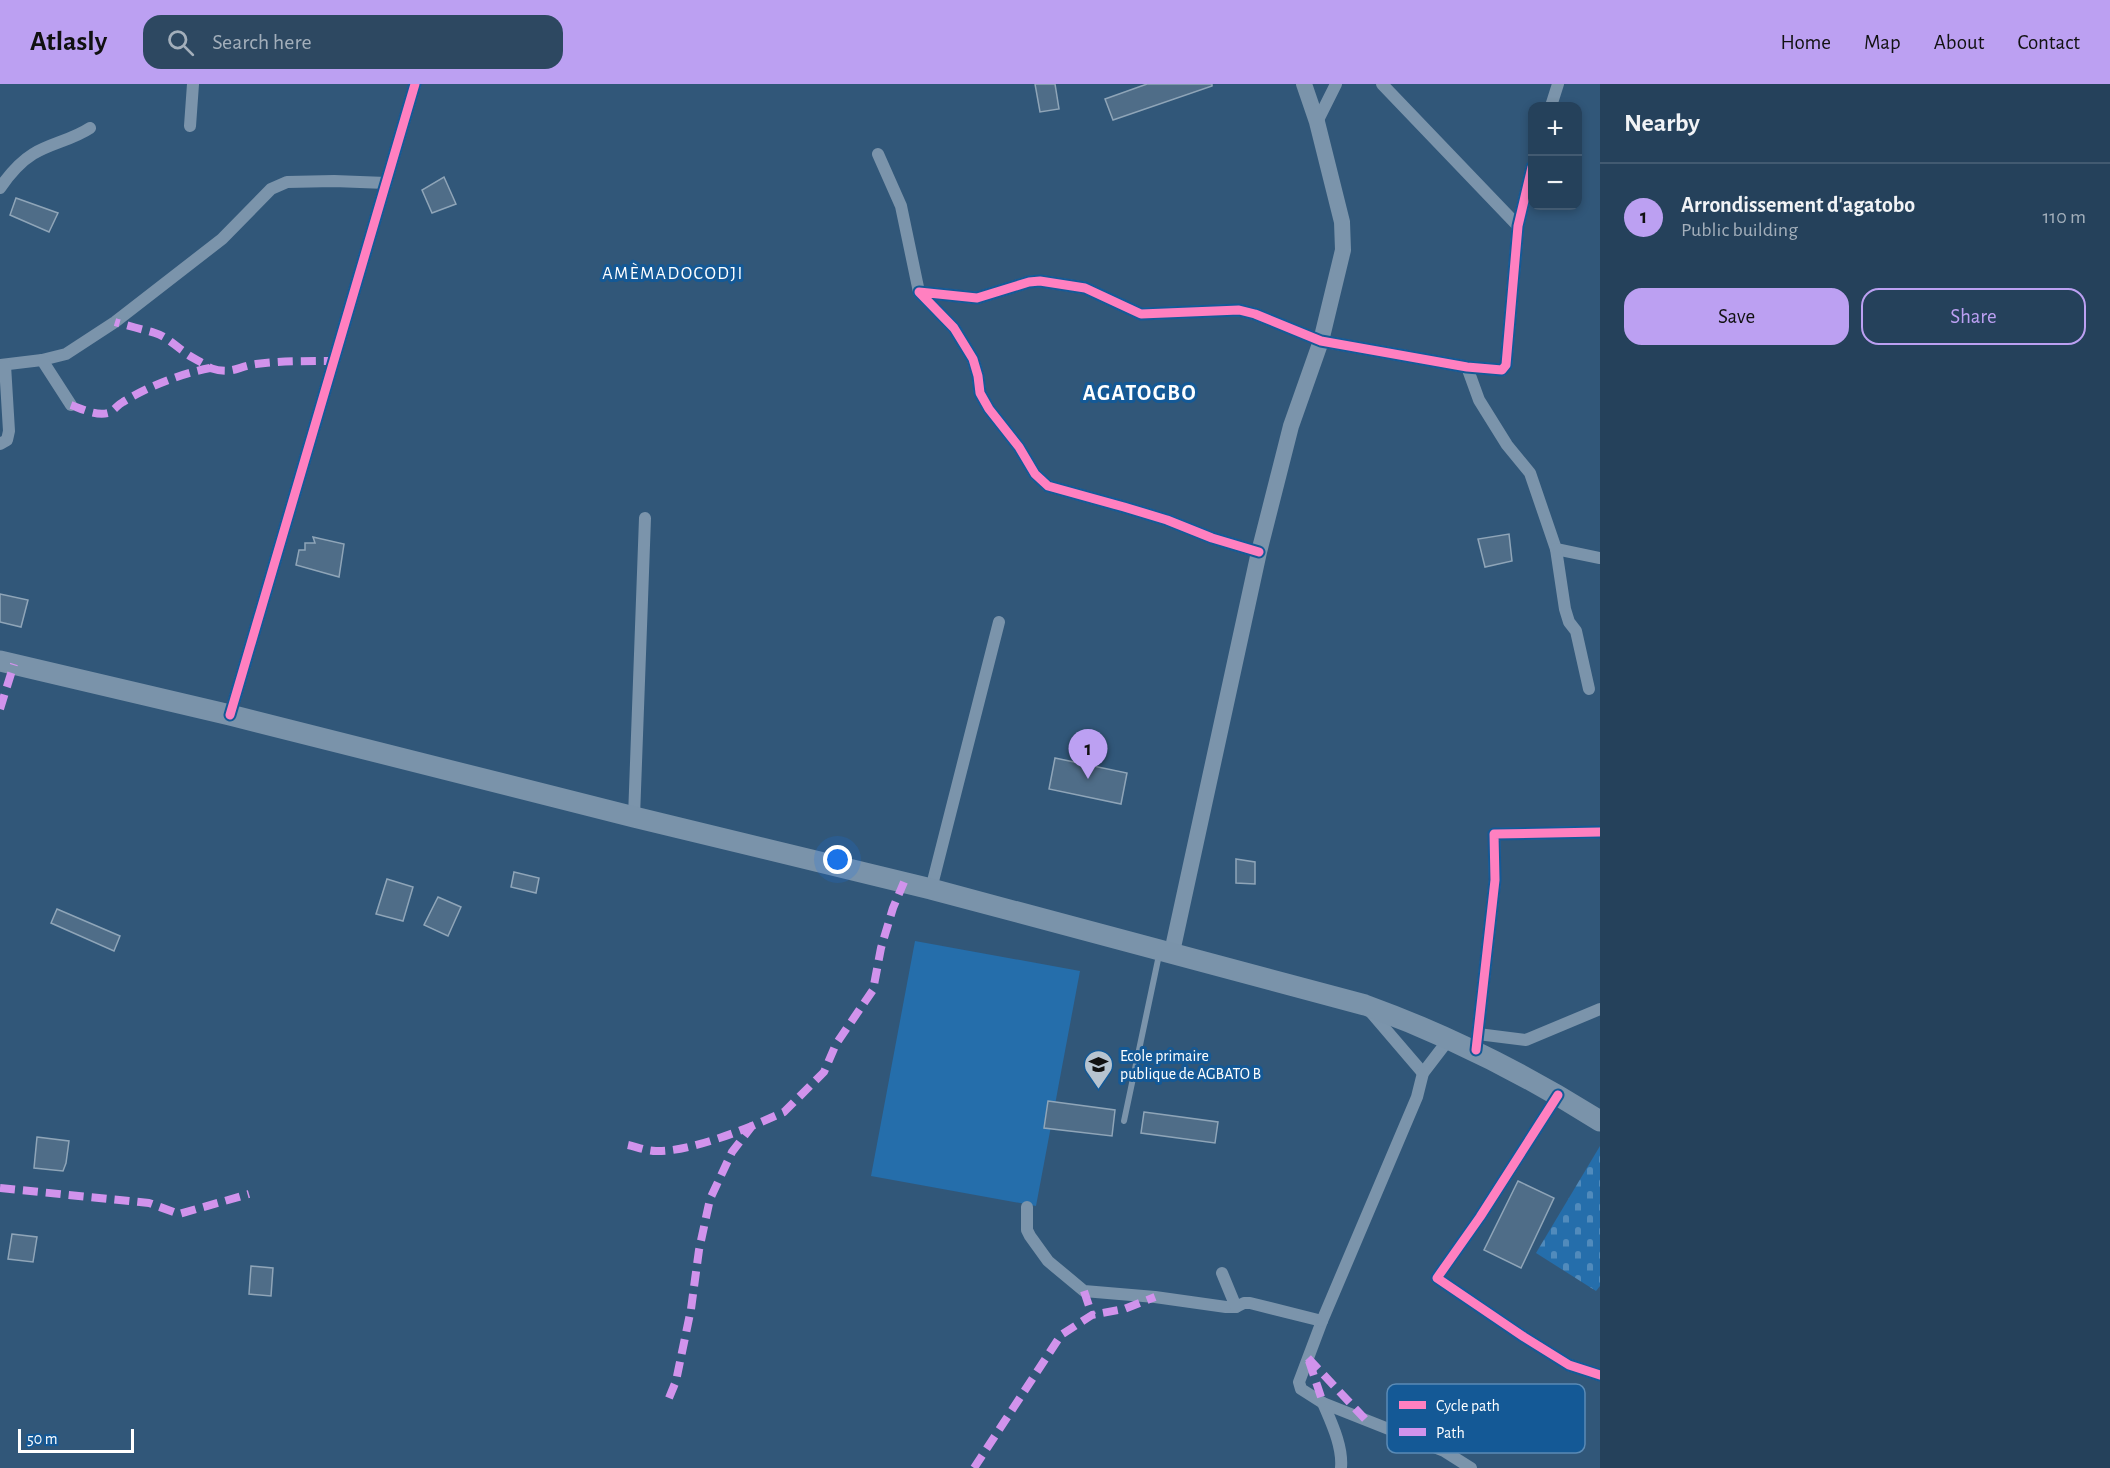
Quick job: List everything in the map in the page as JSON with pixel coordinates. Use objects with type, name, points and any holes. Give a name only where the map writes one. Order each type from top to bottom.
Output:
[{"type":"highway","points":[[0,661],[230,715],[931,889],[1365,1005],[1449,1039],[1477,1042],[1600,1121]]},
{"type":"street","points":[[190,126],[194,84]]},
{"type":"street","points":[[230,715],[415,84]]},
{"type":"street","points":[[1166,951],[1258,552],[1292,426],[1321,341],[1343,250],[1343,231],[1317,122],[1304,84]]},
{"type":"street","points":[[1317,122],[1336,84]]},
{"type":"street","points":[[1382,84],[1518,226]]},
{"type":"street","points":[[1552,102],[1558,84]]},
{"type":"street","points":[[0,188],[10,174],[33,154],[72,139],[90,128]]},
{"type":"street","points":[[878,154],[904,216],[919,292],[954,328],[973,360],[980,393],[989,409],[1019,447],[1035,474],[1048,486],[1167,520],[1212,538],[1258,552]]},
{"type":"street","points":[[0,444],[7,440],[9,432],[3,365],[42,360],[71,352],[115,322],[222,239],[271,189],[279,184],[334,181],[386,183]]},
{"type":"street","points":[[919,292],[977,298],[1029,282],[1040,281],[1085,288],[1141,314],[1239,310],[1256,314],[1321,341],[1467,367],[1502,370],[1505,368],[1518,226],[1528,187]]},
{"type":"street","points":[[42,360],[71,405]]},
{"type":"street","points":[[1467,367],[1479,400],[1507,444],[1530,473],[1556,549],[1564,609],[1575,631],[1589,689]]},
{"type":"street","points":[[634,817],[645,518]]},
{"type":"street","points":[[1556,549],[1600,558]]},
{"type":"street","points":[[931,889],[999,622]]},
{"type":"street","points":[[1600,832],[1494,834],[1495,880],[1477,1042],[1527,1040],[1600,1009]]},
{"type":"street","points":[[1365,1005],[1423,1073]]},
{"type":"street","points":[[1387,1427],[1323,1402],[1298,1386],[1322,1321],[1417,1097],[1423,1073],[1449,1039]]},
{"type":"street","points":[[1558,1095],[1480,1217],[1437,1278],[1569,1365],[1600,1375]]},
{"type":"street","points":[[1027,1207],[1027,1230],[1030,1236],[1048,1261],[1084,1291],[1236,1306],[1250,1303],[1322,1321]]},
{"type":"street","points":[[1222,1273],[1236,1306]]},
{"type":"street","points":[[1323,1402],[1334,1430],[1342,1460],[1341,1468]]},
{"type":"street","points":[[1448,1453],[1471,1468]]},
{"type":"lane","points":[[1124,1121],[1166,951]]},
{"type":"green space","points":[[915,941],[1080,971],[1036,1206],[871,1176]]},
{"type":"green space","points":[[1600,1146],[1600,1286],[1596,1291],[1536,1253]]},
{"type":"building","points":[[1035,84],[1055,84],[1059,109],[1040,112]]},
{"type":"building","points":[[1147,84],[1212,84],[1212,86],[1113,120],[1105,99]]},
{"type":"building","points":[[444,177],[456,204],[432,213],[422,190]]},
{"type":"building","points":[[16,198],[58,213],[49,232],[10,215]]},
{"type":"building","points":[[1509,534],[1512,561],[1485,567],[1478,539]]},
{"type":"building","points":[[313,537],[344,544],[339,577],[296,565],[299,550],[305,550],[305,543],[315,543]]},
{"type":"building","points":[[0,594],[28,600],[21,627],[0,622]]},
{"type":"building","points":[[1055,758],[1127,773],[1121,804],[1049,789]]},
{"type":"building","points":[[1236,859],[1255,862],[1255,884],[1236,883]]},
{"type":"building","points":[[514,872],[539,878],[536,893],[511,887]]},
{"type":"building","points":[[387,879],[413,887],[403,921],[376,914]]},
{"type":"building","points":[[438,897],[461,907],[448,936],[424,925]]},
{"type":"building","points":[[57,909],[120,936],[114,951],[51,923]]},
{"type":"building","points":[[1048,1101],[1115,1110],[1112,1136],[1044,1128]]},
{"type":"building","points":[[1144,1112],[1218,1122],[1215,1143],[1141,1133]]},
{"type":"building","points":[[37,1137],[69,1141],[63,1171],[34,1168]]},
{"type":"building","points":[[1518,1181],[1554,1198],[1521,1268],[1484,1250]]},
{"type":"building","points":[[12,1234],[37,1237],[33,1262],[8,1259]]},
{"type":"building","points":[[251,1266],[273,1268],[271,1296],[249,1294]]},
{"type":"marked path","points":[[71,405],[94,413],[108,413],[133,396],[165,381],[210,368],[159,335],[115,322]]},
{"type":"marked path","points":[[210,368],[229,371],[265,363],[329,361]]},
{"type":"marked path","points":[[0,709],[14,664]]},
{"type":"marked path","points":[[669,1398],[676,1381],[691,1309],[699,1250],[710,1199],[732,1152],[752,1126],[784,1112],[824,1072],[836,1044],[873,990],[881,948],[893,908],[904,882]]},
{"type":"marked path","points":[[628,1145],[646,1150],[667,1151],[718,1139],[752,1126]]},
{"type":"marked path","points":[[0,1188],[149,1203],[179,1214],[249,1194]]},
{"type":"marked path","points":[[1084,1291],[1092,1315]]},
{"type":"marked path","points":[[974,1468],[1061,1335],[1092,1315],[1124,1309],[1155,1297]]},
{"type":"marked path","points":[[1308,1358],[1365,1419]]},
{"type":"marked path","points":[[1309,1361],[1323,1403]]},
{"type":"cycle path","points":[[230,715],[415,84]]},
{"type":"cycle path","points":[[1259,552],[1212,538],[1167,520],[1048,486],[1035,474],[1019,447],[989,409],[980,393],[973,359],[954,328],[919,292],[977,298],[1029,282],[1040,281],[1085,288],[1141,314],[1239,310],[1255,314],[1321,341],[1467,367],[1502,370],[1506,365],[1518,226],[1528,184]]},
{"type":"cycle path","points":[[1476,1050],[1495,880],[1494,834],[1600,832]]},
{"type":"cycle path","points":[[1558,1095],[1480,1217],[1437,1278],[1569,1365],[1600,1375]]},
{"type":"place","name":"Arrondissement d'agatobo","points":[[1088,779]]},
{"type":"place","name":"Ecole primaire publique de AGBATO B","points":[[1099,1090]]},
{"type":"district","name":"AMÈMADOCODJI","points":[[673,273]]},
{"type":"district","name":"AGATOGBO","points":[[1140,392]]}]
